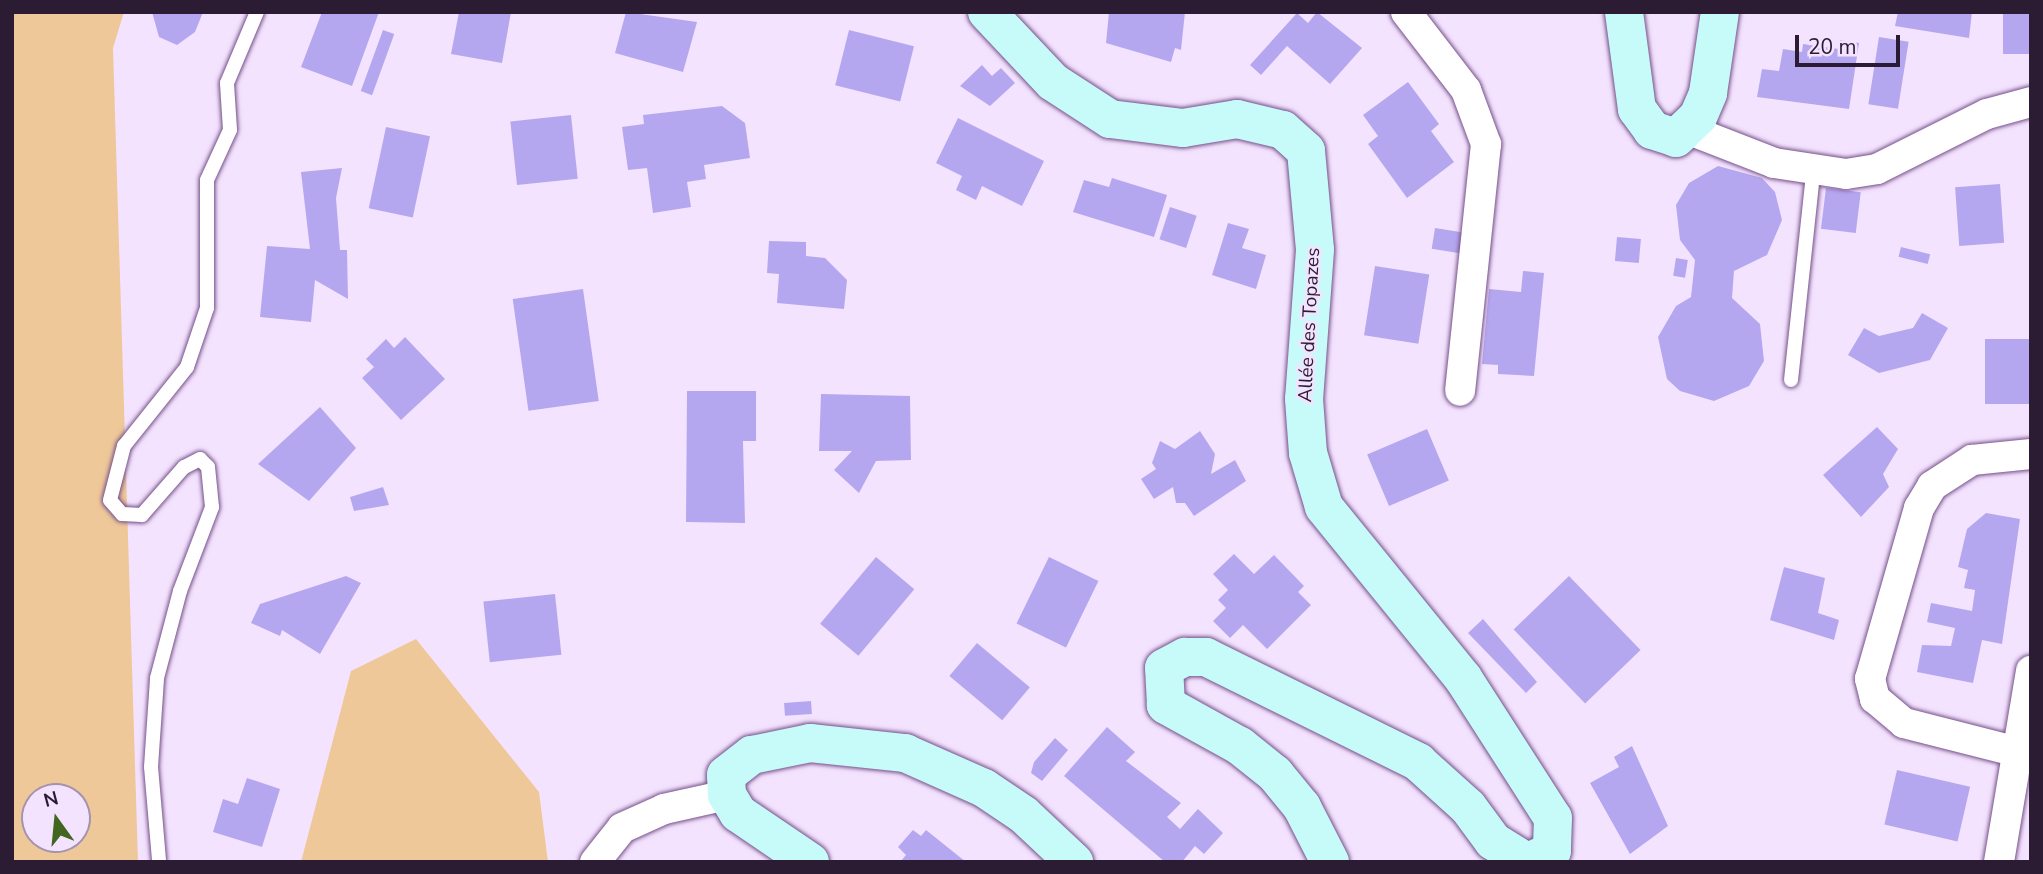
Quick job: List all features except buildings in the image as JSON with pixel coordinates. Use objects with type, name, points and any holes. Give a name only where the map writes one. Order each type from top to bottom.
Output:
[{"type":"main road","name":"Allée des Topazes","points":[[988,12],[1078,104],[1110,119],[1183,128],[1237,119],[1283,130],[1306,150],[1315,237],[1304,399],[1308,453],[1324,507],[1463,678],[1546,807],[1556,839],[1552,851],[1527,862],[1493,841],[1468,807],[1418,762],[1206,657],[1185,657],[1164,668],[1166,705],[1240,746],[1275,774],[1302,807],[1330,862]]},
{"type":"main road","points":[[1624,12],[1637,109],[1664,136],[1687,129],[1708,93],[1720,12]]},
{"type":"main road","points":[[810,862],[738,813],[727,795],[726,775],[752,755],[810,743],[894,751],[984,788],[1074,862]]},
{"type":"street","points":[[1406,12],[1466,90],[1486,144],[1460,391]]},
{"type":"street","points":[[1687,129],[1813,174],[1877,169],[1987,114],[2031,102]]},
{"type":"street","points":[[2014,751],[1904,723],[1875,699],[1870,679],[1915,521],[1932,486],[1972,460],[2031,454]]},
{"type":"street","points":[[1999,862],[2014,751],[2031,671]]},
{"type":"street","points":[[595,862],[622,828],[664,808],[727,795]]},
{"type":"lane","points":[[159,860],[151,767],[157,678],[180,591],[212,507],[208,467],[200,459],[184,467],[142,515],[122,514],[110,500],[124,446],[187,367],[207,308],[207,180],[230,130],[227,83],[257,12]]},
{"type":"lane","points":[[1791,380],[1813,174]]},
{"type":"shaded area","points":[[12,12],[124,12],[113,48],[138,862],[12,862]]},
{"type":"shaded area","points":[[416,639],[539,792],[548,862],[301,862],[351,671]]}]
